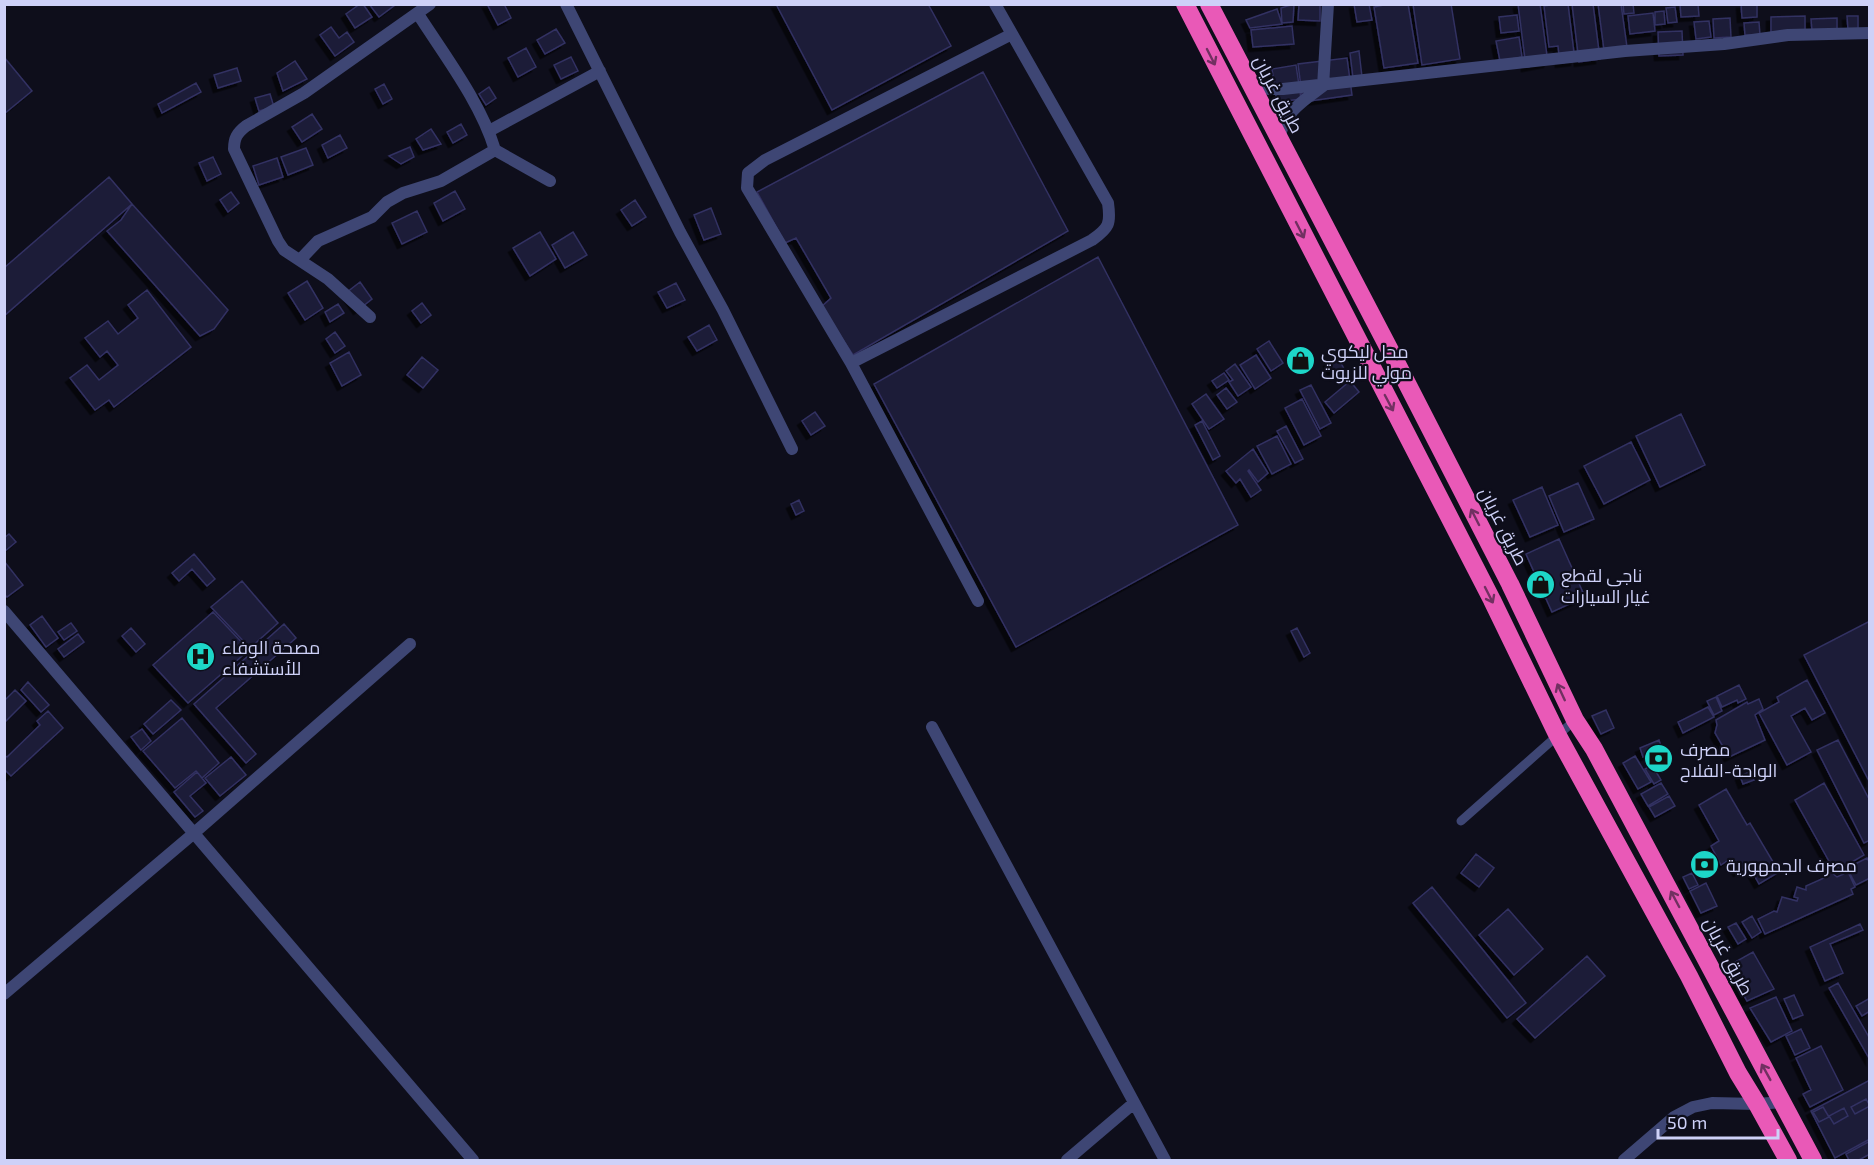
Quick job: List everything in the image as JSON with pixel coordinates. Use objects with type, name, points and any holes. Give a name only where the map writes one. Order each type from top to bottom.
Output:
[{"type":"highway","points":[[1185,4],[1492,600],[1557,734],[1679,956],[1738,1073],[1788,1161]]},
{"type":"highway","name":"طريق غريان","points":[[1209,4],[1510,584],[1575,720],[1594,749],[1813,1161]]},
{"type":"street","points":[[370,317],[328,279],[284,250],[278,242],[234,149],[234,140],[246,126],[304,93],[430,4]]},
{"type":"street","points":[[566,4],[792,449]]},
{"type":"street","points":[[851,363],[1092,240],[1105,231],[1110,219],[1108,203],[995,4]]},
{"type":"street","points":[[1279,138],[1292,110],[1323,86],[1328,4]]},
{"type":"street","points":[[418,14],[462,83],[489,131],[495,150],[550,181]]},
{"type":"street","points":[[1248,82],[1269,89],[1323,86],[1625,51],[1724,44],[1788,35],[1869,33]]},
{"type":"street","points":[[978,601],[851,363],[747,188],[748,173],[765,160],[1012,34]]},
{"type":"street","points":[[489,131],[600,70]]},
{"type":"street","points":[[300,261],[318,241],[372,218],[387,202],[403,193],[441,181],[495,150]]},
{"type":"street","points":[[4,611],[110,732],[193,834],[473,1161]]},
{"type":"street","points":[[4,994],[193,834],[410,644]]},
{"type":"street","points":[[932,727],[1165,1161]]},
{"type":"street","points":[[1624,1161],[1674,1117],[1693,1107],[1712,1103],[1757,1104],[1783,1101]]},
{"type":"street","points":[[1067,1161],[1134,1103]]},
{"type":"lane","points":[[1461,821],[1575,720]]},
{"type":"building","points":[[363,4],[372,17],[355,28],[346,14]]},
{"type":"building","points":[[369,4],[395,4],[395,5],[379,17]]},
{"type":"building","points":[[487,4],[504,4],[511,18],[498,25]]},
{"type":"building","points":[[776,4],[928,4],[951,46],[832,110]]},
{"type":"building","points":[[1294,4],[1293,22],[1282,23],[1281,8]]},
{"type":"building","points":[[1299,4],[1320,4],[1320,21],[1298,20]]},
{"type":"building","points":[[1354,4],[1369,4],[1372,20],[1357,22]]},
{"type":"building","points":[[1408,4],[1418,63],[1384,68],[1374,7]]},
{"type":"building","points":[[1413,4],[1451,4],[1460,59],[1422,65]]},
{"type":"building","points":[[1518,4],[1540,4],[1548,63],[1526,67]]},
{"type":"building","points":[[1568,4],[1575,61],[1560,63],[1558,46],[1549,47],[1544,6]]},
{"type":"building","points":[[1572,4],[1593,4],[1600,59],[1579,62]]},
{"type":"building","points":[[1598,4],[1621,4],[1627,47],[1604,50]]},
{"type":"building","points":[[1623,4],[1633,4],[1634,13],[1624,14]]},
{"type":"building","points":[[1680,4],[1698,4],[1699,16],[1681,17]]},
{"type":"building","points":[[1741,4],[1757,4],[1757,17],[1742,18]]},
{"type":"building","points":[[1675,7],[1677,22],[1668,23],[1666,8]]},
{"type":"building","points":[[1277,9],[1282,24],[1250,28],[1246,20]]},
{"type":"building","points":[[1664,11],[1665,24],[1655,25],[1655,12]]},
{"type":"building","points":[[1653,13],[1655,31],[1630,34],[1628,16]]},
{"type":"building","points":[[1517,15],[1519,31],[1501,33],[1499,17]]},
{"type":"building","points":[[1805,16],[1805,32],[1771,32],[1771,17]]},
{"type":"building","points":[[1847,16],[1858,16],[1858,29],[1848,30]]},
{"type":"building","points":[[1730,18],[1731,37],[1714,38],[1713,19]]},
{"type":"building","points":[[1837,18],[1837,30],[1812,31],[1811,19]]},
{"type":"building","points":[[1709,21],[1711,37],[1696,39],[1694,22]]},
{"type":"building","points":[[1759,22],[1760,35],[1745,35],[1744,23]]},
{"type":"building","points":[[1292,26],[1294,44],[1253,47],[1251,30]]},
{"type":"building","points":[[331,27],[339,38],[347,32],[354,42],[335,56],[320,35]]},
{"type":"building","points":[[556,29],[565,43],[545,54],[537,40]]},
{"type":"building","points":[[1682,31],[1683,55],[1659,56],[1658,32]]},
{"type":"building","points":[[1519,37],[1522,57],[1500,61],[1496,41]]},
{"type":"building","points":[[526,48],[536,67],[518,77],[508,58]]},
{"type":"building","points":[[1359,51],[1362,77],[1353,78],[1350,53]]},
{"type":"building","points":[[4,57],[32,91],[4,114]]},
{"type":"building","points":[[571,57],[578,71],[561,79],[554,65]]},
{"type":"building","points":[[1347,58],[1352,95],[1303,102],[1298,64]]},
{"type":"building","points":[[295,61],[307,79],[283,91],[277,73]]},
{"type":"building","points":[[1296,65],[1301,99],[1277,102],[1272,69]]},
{"type":"building","points":[[237,68],[241,81],[218,88],[214,75]]},
{"type":"building","points":[[983,72],[1068,231],[853,355],[821,307],[831,298],[796,238],[785,243],[757,192]]},
{"type":"building","points":[[196,83],[201,92],[162,113],[158,104]]},
{"type":"building","points":[[384,84],[392,99],[383,104],[375,89]]},
{"type":"building","points":[[489,87],[496,98],[486,105],[479,94]]},
{"type":"building","points":[[270,94],[274,107],[259,111],[255,98]]},
{"type":"building","points":[[312,114],[322,129],[302,142],[292,127]]},
{"type":"building","points":[[461,124],[467,135],[453,143],[447,132]]},
{"type":"building","points":[[431,129],[441,144],[423,150],[416,139]]},
{"type":"building","points":[[340,135],[347,148],[328,158],[322,145]]},
{"type":"building","points":[[410,147],[414,157],[401,164],[389,156]]},
{"type":"building","points":[[306,148],[313,165],[288,175],[281,157]]},
{"type":"building","points":[[213,157],[221,174],[207,181],[199,163]]},
{"type":"building","points":[[277,158],[283,177],[259,185],[253,166]]},
{"type":"building","points":[[109,177],[132,204],[4,316],[4,268]]},
{"type":"building","points":[[455,191],[465,209],[443,221],[434,203]]},
{"type":"building","points":[[231,192],[239,203],[228,212],[220,200]]},
{"type":"building","points":[[635,200],[646,217],[632,226],[621,210]]},
{"type":"building","points":[[132,204],[228,310],[214,329],[200,336],[107,231],[121,220]]},
{"type":"building","points":[[711,208],[721,234],[704,240],[694,215]]},
{"type":"building","points":[[417,211],[427,232],[402,244],[392,223]]},
{"type":"building","points":[[540,232],[556,259],[530,276],[513,248]]},
{"type":"building","points":[[573,232],[587,255],[565,268],[552,245]]},
{"type":"building","points":[[1098,257],[1238,525],[1016,647],[874,384]]},
{"type":"building","points":[[307,281],[323,308],[305,320],[288,293]]},
{"type":"building","points":[[360,282],[372,299],[358,310],[346,293]]},
{"type":"building","points":[[676,283],[685,300],[667,308],[658,292]]},
{"type":"building","points":[[147,290],[191,347],[114,407],[109,400],[95,410],[70,378],[87,365],[99,380],[118,365],[107,351],[100,357],[85,338],[108,321],[118,334],[138,318],[128,305]]},
{"type":"building","points":[[422,303],[431,315],[421,323],[412,311]]},
{"type":"building","points":[[338,304],[344,313],[330,322],[325,312]]},
{"type":"building","points":[[709,325],[717,340],[697,351],[688,337]]},
{"type":"building","points":[[335,332],[345,346],[335,353],[326,339]]},
{"type":"building","points":[[1269,341],[1283,363],[1271,371],[1257,349]]},
{"type":"building","points":[[349,352],[361,375],[342,386],[330,363]]},
{"type":"building","points":[[1256,355],[1271,378],[1255,389],[1240,365]]},
{"type":"building","points":[[422,357],[438,370],[423,388],[407,375]]},
{"type":"building","points":[[1338,357],[1345,371],[1335,376],[1328,362]]},
{"type":"building","points":[[1235,364],[1251,387],[1238,396],[1229,382],[1233,380],[1226,371]]},
{"type":"building","points":[[1224,373],[1229,380],[1217,388],[1212,381]]},
{"type":"building","points":[[1350,381],[1359,392],[1334,413],[1325,402]]},
{"type":"building","points":[[1311,385],[1331,423],[1320,429],[1300,390]]},
{"type":"building","points":[[1226,388],[1237,402],[1227,409],[1217,395]]},
{"type":"building","points":[[1206,394],[1224,419],[1209,429],[1192,404]]},
{"type":"building","points":[[1302,399],[1321,436],[1304,445],[1285,408]]},
{"type":"building","points":[[815,412],[825,426],[811,435],[802,421]]},
{"type":"building","points":[[1681,414],[1705,465],[1660,487],[1636,436]]},
{"type":"building","points":[[1202,421],[1220,456],[1213,460],[1195,425]]},
{"type":"building","points":[[1286,426],[1303,459],[1295,463],[1277,431]]},
{"type":"building","points":[[1277,436],[1291,464],[1272,474],[1257,446]]},
{"type":"building","points":[[1631,442],[1650,480],[1604,504],[1584,466]]},
{"type":"building","points":[[1253,449],[1268,473],[1258,482],[1248,471],[1261,490],[1251,497],[1240,479],[1236,483],[1226,471]]},
{"type":"building","points":[[1578,483],[1594,519],[1564,532],[1549,496]]},
{"type":"building","points":[[1542,487],[1558,525],[1530,537],[1513,500]]},
{"type":"building","points":[[799,500],[804,511],[796,515],[791,504]]},
{"type":"building","points":[[9,534],[16,542],[4,552],[4,538]]},
{"type":"building","points":[[1559,539],[1585,597],[1552,612],[1526,554]]},
{"type":"building","points":[[194,554],[215,579],[207,586],[192,569],[179,581],[172,573]]},
{"type":"building","points":[[4,561],[23,585],[7,597],[4,594]]},
{"type":"building","name":"مصحة الوفاء للأستشفاء","points":[[242,581],[278,623],[250,648],[211,607]]},
{"type":"building","name":"مصحة الوفاء للأستشفاء","points":[[213,612],[249,650],[188,703],[153,665]]},
{"type":"building","points":[[42,616],[58,638],[46,647],[30,625]]},
{"type":"building","points":[[1870,621],[1870,783],[1804,655]]},
{"type":"building","points":[[71,623],[77,631],[64,640],[58,632]]},
{"type":"building","points":[[284,624],[296,638],[216,708],[256,754],[246,763],[194,704]]},
{"type":"building","points":[[131,628],[145,644],[136,652],[122,636]]},
{"type":"building","points":[[1297,628],[1310,653],[1304,657],[1291,631]]},
{"type":"building","points":[[78,634],[84,642],[64,657],[58,649]]},
{"type":"building","points":[[1807,680],[1825,713],[1812,720],[1805,708],[1791,716],[1811,752],[1787,765],[1759,713],[1779,702],[1777,697]]},
{"type":"building","points":[[28,682],[49,705],[41,712],[21,690]]},
{"type":"building","points":[[1739,685],[1746,699],[1738,703],[1737,700],[1722,707],[1717,696]]},
{"type":"building","points":[[15,690],[26,701],[4,723],[4,701]]},
{"type":"building","points":[[1716,697],[1722,711],[1714,715],[1707,701]]},
{"type":"building","points":[[1759,699],[1763,709],[1755,715],[1765,740],[1729,757],[1715,733],[1716,720],[1747,702],[1748,704]]},
{"type":"building","points":[[171,700],[181,710],[153,734],[144,724]]},
{"type":"building","points":[[1708,707],[1714,717],[1683,733],[1678,722]]},
{"type":"building","points":[[1606,710],[1614,728],[1601,734],[1592,716]]},
{"type":"building","points":[[48,711],[63,728],[11,776],[4,769],[4,755],[7,757],[40,725],[37,721]]},
{"type":"building","points":[[182,718],[219,763],[202,778],[196,771],[175,788],[143,751]]},
{"type":"building","points":[[142,729],[151,741],[141,750],[131,737]]},
{"type":"building","points":[[1659,740],[1662,749],[1643,757],[1640,748]]},
{"type":"building","points":[[1838,740],[1870,801],[1870,840],[1864,843],[1817,750]]},
{"type":"building","points":[[1635,756],[1651,782],[1638,789],[1623,763]]},
{"type":"building","points":[[231,757],[246,775],[220,796],[205,778]]},
{"type":"building","points":[[1652,765],[1661,780],[1654,784],[1645,769]]},
{"type":"building","points":[[197,772],[206,783],[190,796],[203,811],[195,817],[174,792]]},
{"type":"building","points":[[1750,772],[1754,780],[1743,784],[1740,776]]},
{"type":"building","points":[[1661,783],[1668,794],[1648,806],[1641,794]]},
{"type":"building","points":[[1824,783],[1864,855],[1835,872],[1795,800]]},
{"type":"building","points":[[1726,789],[1747,825],[1750,823],[1779,872],[1759,884],[1749,866],[1738,872],[1730,859],[1721,865],[1711,846],[1719,841],[1699,805]]},
{"type":"building","points":[[1669,796],[1675,806],[1655,817],[1649,807]]},
{"type":"building","points":[[1476,854],[1494,868],[1479,887],[1461,873]]},
{"type":"building","points":[[1867,858],[1870,863],[1870,878],[1856,885],[1847,868]]},
{"type":"building","points":[[1848,872],[1855,887],[1851,889],[1853,894],[1765,934],[1758,919],[1774,911],[1777,912],[1782,897],[1797,901],[1798,898],[1794,897],[1797,887],[1806,890],[1806,886],[1824,878],[1824,875],[1832,873],[1837,877]]},
{"type":"building","points":[[1692,873],[1698,885],[1689,889],[1683,877]]},
{"type":"building","points":[[1706,883],[1717,906],[1701,913],[1690,891]]},
{"type":"building","points":[[1432,887],[1526,1003],[1507,1018],[1413,903]]},
{"type":"building","points":[[1508,909],[1543,949],[1514,975],[1479,935]]},
{"type":"building","points":[[1752,916],[1761,932],[1752,938],[1742,922]]},
{"type":"building","points":[[1736,923],[1746,939],[1738,944],[1728,927]]},
{"type":"building","points":[[1860,924],[1863,930],[1830,944],[1843,973],[1825,981],[1810,947]]},
{"type":"building","points":[[1753,952],[1774,989],[1747,1001],[1728,966]]},
{"type":"building","points":[[1587,956],[1605,976],[1535,1038],[1517,1019]]},
{"type":"building","points":[[1838,983],[1870,1039],[1870,1060],[1829,988]]},
{"type":"building","points":[[1794,995],[1803,1015],[1793,1019],[1784,999]]},
{"type":"building","points":[[1776,997],[1792,1031],[1771,1042],[1750,1008]]},
{"type":"building","points":[[1870,998],[1870,1011],[1862,1016],[1856,1006]]},
{"type":"building","points":[[1801,1029],[1810,1048],[1795,1055],[1786,1036]]},
{"type":"building","points":[[1821,1046],[1843,1090],[1810,1107],[1803,1094],[1811,1090],[1796,1058]]},
{"type":"building","points":[[1870,1080],[1870,1139],[1835,1158],[1811,1111]]},
{"type":"building","points":[[1866,1099],[1870,1106],[1855,1114],[1851,1107]]},
{"type":"building","points":[[1823,1107],[1829,1117],[1819,1122],[1813,1112]]},
{"type":"building","points":[[1844,1108],[1848,1116],[1834,1124],[1829,1116]]},
{"type":"building","points":[[1870,1141],[1870,1154],[1859,1160],[1849,1160],[1846,1154]]},
{"type":"place","name":"محل ليكوي مولي للزيوت","points":[[1300,361]]},
{"type":"place","name":"ناجي لقطع غيار السيارات","points":[[1540,585]]},
{"type":"place","name":"مصحة الوفاء للأستشفاء","points":[[201,657]]},
{"type":"place","name":"مصرف الواحة-الفلاح","points":[[1659,759]]},
{"type":"place","name":"مصرف الجمهورية","points":[[1705,865]]}]
